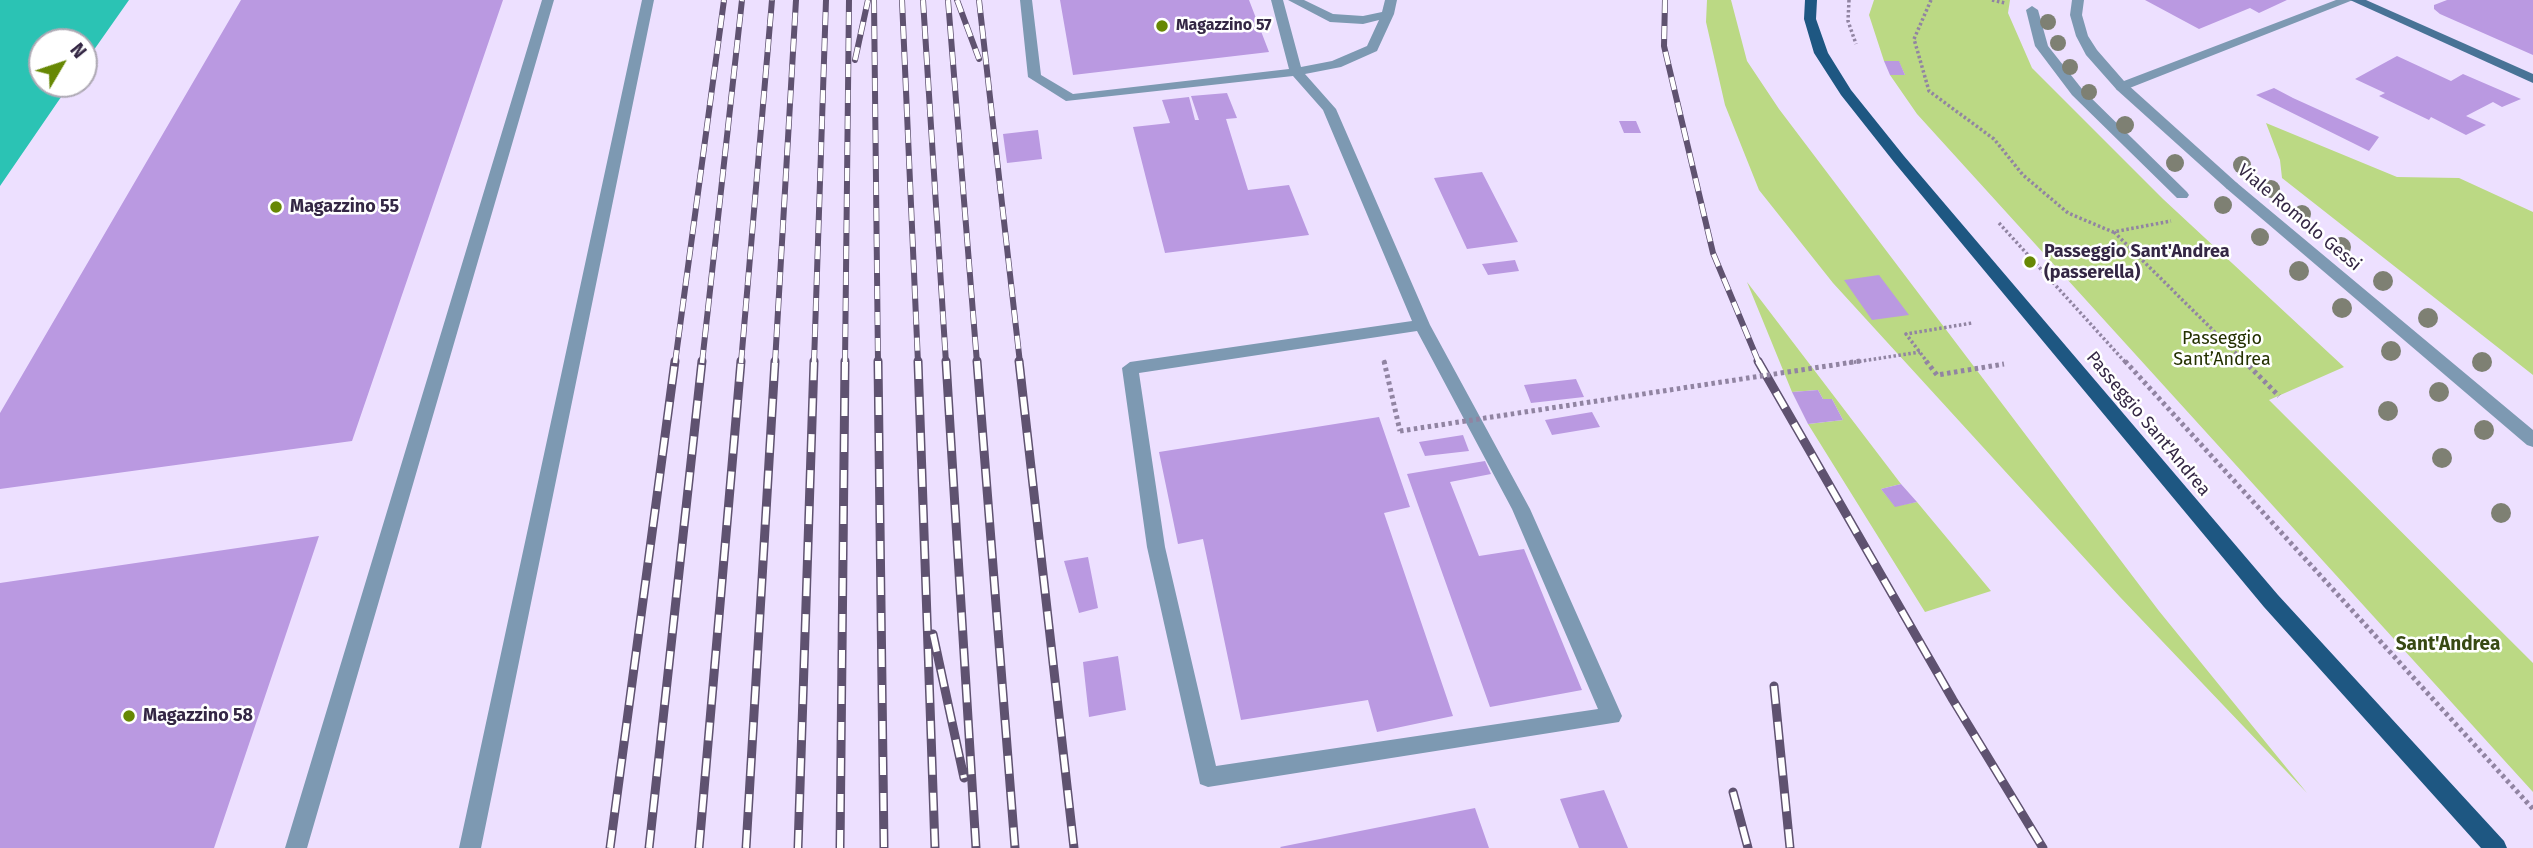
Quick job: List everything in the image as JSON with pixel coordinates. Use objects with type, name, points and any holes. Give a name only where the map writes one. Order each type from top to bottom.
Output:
[{"type":"main road","name":"Passeggio Sant'Andrea","points":[[1811,0],[1810,19],[1821,52],[1846,92],[1899,159],[2271,601],[2496,848]]},
{"type":"main road","points":[[2356,0],[2533,79]]},
{"type":"street","points":[[296,848],[548,0]]},
{"type":"street","points":[[470,848],[648,0]]},
{"type":"street","points":[[1026,0],[1035,77],[1071,97],[1296,72],[1336,64],[1372,48],[1388,14],[1391,0]]},
{"type":"street","points":[[1276,0],[1296,72],[1329,109],[1422,325],[1521,509],[1612,716],[1208,777],[1156,547],[1130,368],[1422,325]]},
{"type":"street","points":[[1294,0],[1330,19],[1363,20],[1388,14]]},
{"type":"street","name":"Viale Romolo Gessi","points":[[2078,0],[2076,15],[2082,36],[2091,52],[2122,87],[2232,186],[2533,440]]},
{"type":"street","points":[[2122,87],[2347,0]]},
{"type":"street","points":[[2032,10],[2042,46],[2077,92],[2182,195]]},
{"type":"path","points":[[1849,0],[1848,21],[1858,51]]},
{"type":"path","points":[[1931,0],[1913,39],[1929,91],[1994,139],[2022,176],[2068,213],[2113,232],[2279,396]]},
{"type":"path","points":[[1990,213],[2533,809]]},
{"type":"path","points":[[2113,232],[2172,221]]},
{"type":"path","points":[[1972,323],[1906,334],[1937,374],[2004,364]]},
{"type":"path","points":[[1378,331],[1400,431],[1920,352]]},
{"type":"green space","points":[[1707,0],[1731,0],[1747,61],[1779,109],[2159,611],[2307,793],[2120,597],[1833,283],[1759,190],[1725,105],[1706,22]]},
{"type":"green space","name":"Passeggio Sant’Andrea","points":[[1874,0],[2010,0],[2008,13],[2032,68],[2163,199],[2344,367],[2269,400],[2533,663],[2533,792],[1917,114],[1890,75],[1905,75],[1899,62],[1884,61],[1869,15]]},
{"type":"green space","points":[[2266,123],[2397,177],[2459,178],[2533,212],[2533,375],[2282,178],[2280,160]]},
{"type":"green space","points":[[1747,282],[1901,484],[1881,489],[1895,506],[1917,502],[1991,591],[1925,612],[1808,424],[1843,420],[1832,399],[1823,399],[1818,390],[1792,392]]},
{"type":"shaded area","points":[[0,0],[129,0],[98,44],[98,28],[28,28],[28,98],[60,98],[0,186]]},
{"type":"building","name":"Magazzino 55","points":[[241,0],[503,0],[352,441],[0,489],[0,413]]},
{"type":"building","name":"Magazzino 57","points":[[1060,0],[1249,0],[1269,52],[1073,75]]},
{"type":"building","points":[[2145,0],[2287,0],[2259,13],[2250,8],[2199,29]]},
{"type":"building","points":[[2447,0],[2533,0],[2533,55],[2434,9],[2434,5]]},
{"type":"building","points":[[2397,56],[2451,81],[2463,74],[2521,99],[2502,107],[2493,102],[2466,116],[2486,125],[2466,135],[2431,117],[2429,120],[2379,96],[2385,93],[2355,79]]},
{"type":"building","points":[[1884,61],[1899,61],[1905,75],[1890,75]]},
{"type":"building","points":[[2274,88],[2379,137],[2369,151],[2256,95]]},
{"type":"building","points":[[1227,93],[1237,118],[1226,119],[1248,190],[1289,185],[1309,235],[1165,253],[1133,127],[1170,123],[1162,100],[1189,97],[1195,120],[1199,120],[1191,96]]},
{"type":"building","points":[[1619,121],[1636,121],[1641,133],[1624,133]]},
{"type":"building","points":[[1038,130],[1042,159],[1007,163],[1003,134]]},
{"type":"building","points":[[1482,172],[1518,242],[1467,249],[1434,178]]},
{"type":"building","points":[[1515,260],[1519,271],[1488,275],[1482,264]]},
{"type":"building","points":[[1879,275],[1909,315],[1872,320],[1844,280]]},
{"type":"building","points":[[1576,379],[1584,397],[1531,403],[1524,385]]},
{"type":"building","points":[[1818,390],[1823,399],[1832,399],[1843,420],[1808,424],[1792,392]]},
{"type":"building","points":[[1592,412],[1600,427],[1552,435],[1545,420]]},
{"type":"building","points":[[1379,417],[1410,507],[1384,513],[1453,716],[1377,732],[1368,700],[1241,720],[1203,539],[1178,544],[1159,452]]},
{"type":"building","points":[[1463,435],[1469,451],[1425,456],[1419,442]]},
{"type":"building","points":[[1485,461],[1491,474],[1450,482],[1479,556],[1524,549],[1582,690],[1490,707],[1407,474]]},
{"type":"building","points":[[1901,484],[1917,502],[1895,507],[1881,489]]},
{"type":"building","name":"Magazzino 58","points":[[319,536],[214,848],[0,848],[0,583]]},
{"type":"building","points":[[1088,557],[1098,608],[1079,613],[1064,561]]},
{"type":"building","points":[[1118,656],[1126,710],[1089,717],[1083,662]]},
{"type":"building","points":[[1604,790],[1628,848],[1579,848],[1560,799]]},
{"type":"building","points":[[1475,808],[1489,848],[1280,847]]},
{"type":"railway","points":[[675,363],[724,0]]},
{"type":"railway","points":[[702,363],[742,0]]},
{"type":"railway","points":[[741,363],[772,0]]},
{"type":"railway","points":[[775,363],[796,0]]},
{"type":"railway","points":[[814,363],[826,0]]},
{"type":"railway","points":[[845,363],[849,0]]},
{"type":"railway","points":[[855,60],[868,0]]},
{"type":"railway","points":[[874,0],[878,363]]},
{"type":"railway","points":[[902,0],[918,363]]},
{"type":"railway","points":[[923,0],[946,363]]},
{"type":"railway","points":[[948,0],[977,363]]},
{"type":"railway","points":[[957,0],[979,59]]},
{"type":"railway","points":[[979,0],[1020,363]]},
{"type":"railway","points":[[1665,0],[1664,46],[1713,253],[1759,362]]},
{"type":"railway","points":[[610,848],[675,361]]},
{"type":"railway","points":[[649,848],[702,361]]},
{"type":"railway","points":[[699,848],[741,361]]},
{"type":"railway","points":[[746,848],[775,361]]},
{"type":"railway","points":[[798,848],[814,361]]},
{"type":"railway","points":[[840,848],[845,361]]},
{"type":"railway","points":[[878,361],[884,848]]},
{"type":"railway","points":[[918,361],[935,848]]},
{"type":"railway","points":[[946,361],[976,848]]},
{"type":"railway","points":[[977,361],[1015,848]]},
{"type":"railway","points":[[1019,361],[1074,848]]},
{"type":"railway","points":[[1759,362],[1953,700],[2043,848]]},
{"type":"railway","points":[[933,634],[964,778]]},
{"type":"railway","points":[[1774,686],[1790,848]]},
{"type":"railway","points":[[1733,792],[1748,848]]},
{"type":"place","name":"Magazzino 57","points":[[1162,26]]},
{"type":"place","name":"Magazzino 55","points":[[276,207]]},
{"type":"place","name":"Passeggio Sant'Andrea (passerella)","points":[[2030,262]]},
{"type":"place","name":"Magazzino 58","points":[[129,716]]},
{"type":"district","name":"Sant'Andrea","points":[[2448,645]]}]
